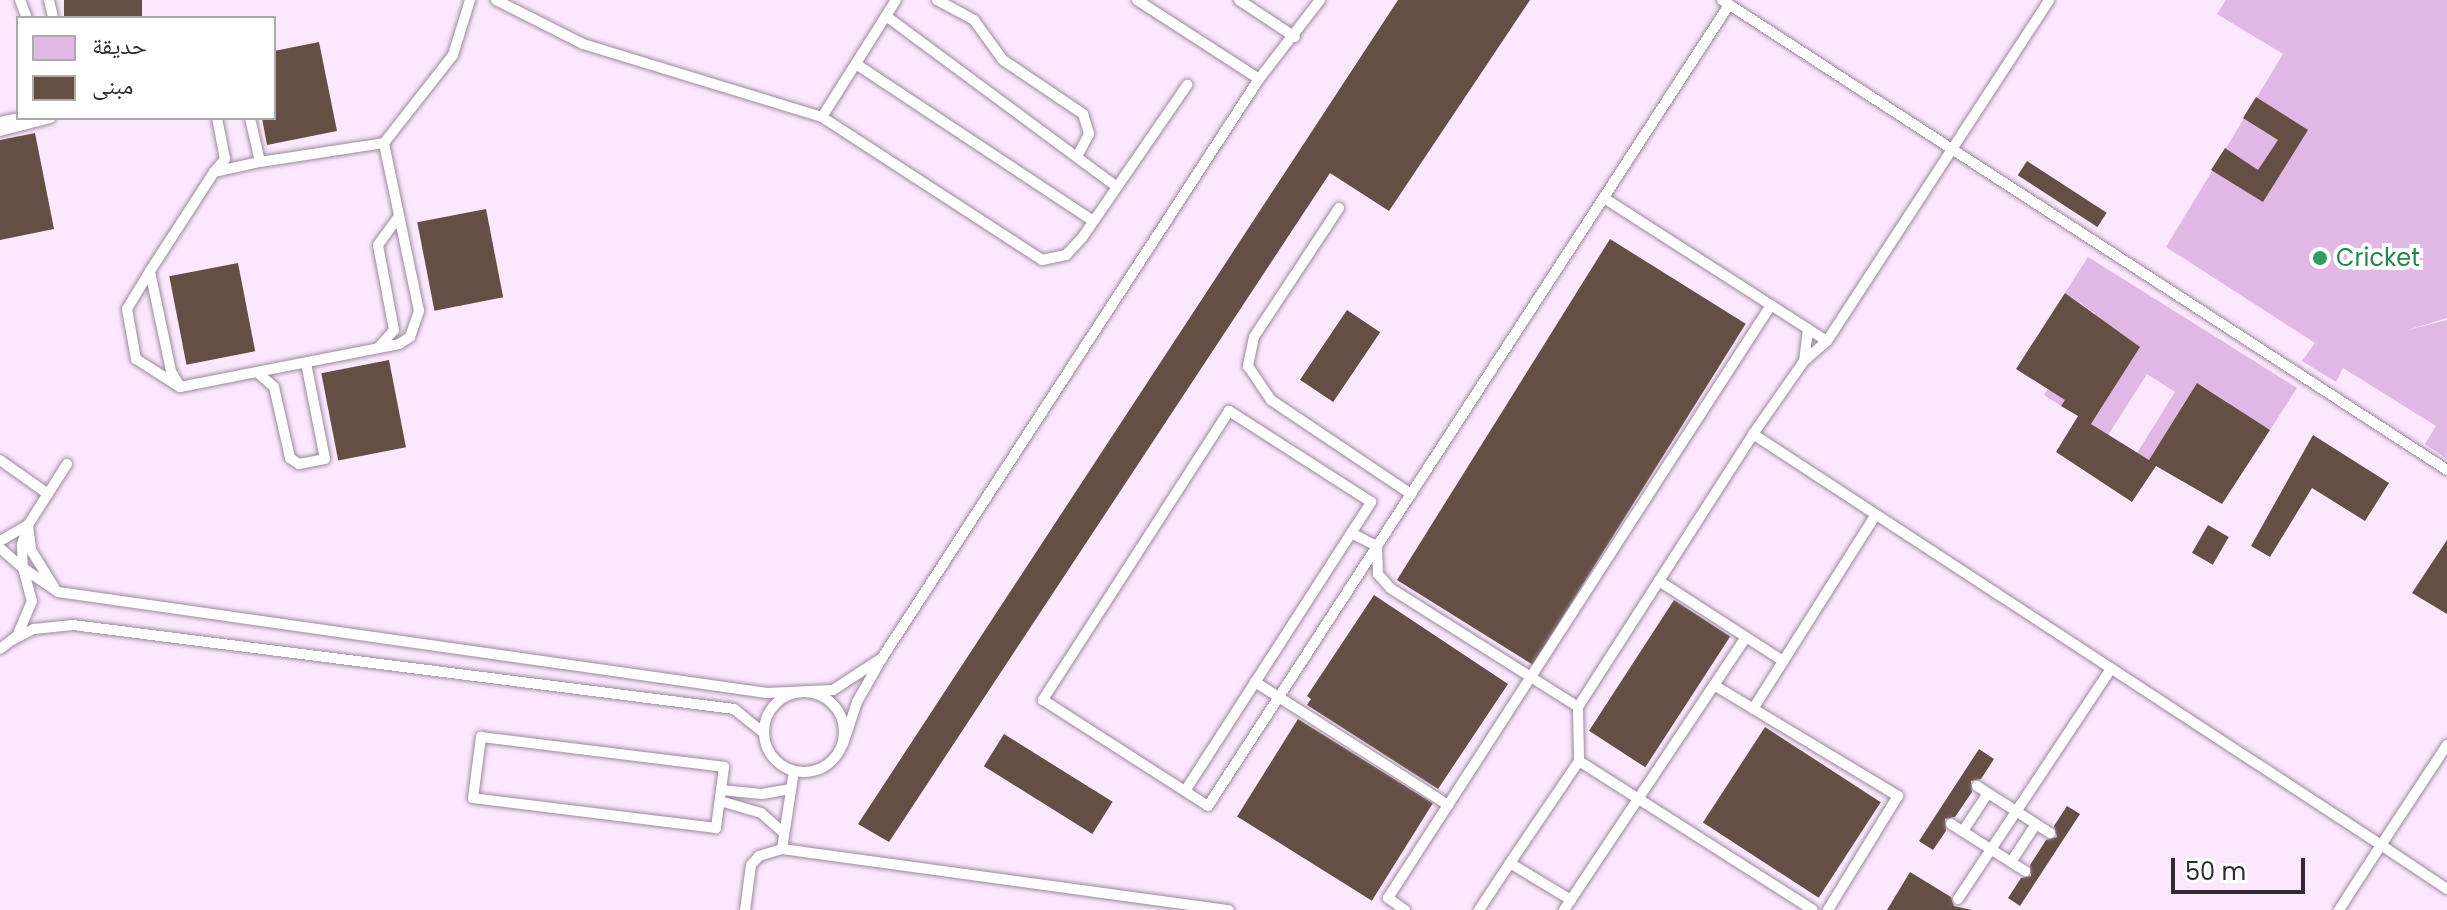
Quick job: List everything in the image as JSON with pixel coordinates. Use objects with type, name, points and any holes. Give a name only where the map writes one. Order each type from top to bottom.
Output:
[{"type":"lane","points":[[214,172],[384,143],[453,55],[470,0]]},
{"type":"lane","points":[[496,0],[583,44],[822,117],[1042,260],[1066,255],[1187,85]]},
{"type":"lane","points":[[822,117],[896,0]]},
{"type":"lane","points":[[937,0],[974,20],[1003,60],[1083,114],[1089,134],[1078,155]]},
{"type":"lane","points":[[1137,0],[1259,79]]},
{"type":"lane","points":[[1239,0],[1295,37]]},
{"type":"lane","points":[[0,649],[34,629],[73,625],[734,709],[764,733],[772,757],[794,771],[824,767],[843,744],[857,702],[882,658],[1259,79],[1295,37],[1320,0]]},
{"type":"lane","points":[[1479,910],[1579,761],[1578,707],[1753,434],[1804,361],[1827,341],[2049,0]]},
{"type":"lane","points":[[1185,791],[1371,502],[1229,411],[1043,700],[1208,806],[1604,198],[1726,2],[1951,151],[2447,470]]},
{"type":"lane","points":[[886,16],[1078,155],[1117,187]]},
{"type":"lane","points":[[856,64],[1093,221]]},
{"type":"lane","points":[[0,131],[42,120]]},
{"type":"lane","points":[[217,120],[225,159],[127,309],[136,359],[180,387],[378,348],[410,337],[419,311],[384,143]]},
{"type":"lane","points":[[250,120],[260,162]]},
{"type":"lane","points":[[1604,198],[1827,341]]},
{"type":"lane","points":[[1339,208],[1254,337],[1248,366],[1271,400],[1411,494]]},
{"type":"lane","points":[[378,348],[394,330],[378,245],[399,216]]},
{"type":"lane","points":[[150,271],[171,371],[180,387]]},
{"type":"lane","points":[[1405,910],[1388,898],[1771,305]]},
{"type":"lane","points":[[1804,361],[1808,329]]},
{"type":"lane","points":[[258,373],[274,387],[290,458],[299,464],[325,459],[306,363]]},
{"type":"lane","points":[[1753,434],[2109,672],[2447,889]]},
{"type":"lane","points":[[0,460],[48,494]]},
{"type":"lane","points":[[12,640],[28,619],[32,601],[23,568],[28,525],[67,464]]},
{"type":"lane","points":[[1753,709],[1875,516]]},
{"type":"lane","points":[[0,541],[28,525]]},
{"type":"lane","points":[[28,525],[31,550],[58,592]]},
{"type":"lane","points":[[1351,533],[1377,546]]},
{"type":"lane","points":[[1377,546],[1378,574],[1390,588],[1578,707]]},
{"type":"lane","points":[[0,548],[58,592],[741,690],[833,690],[882,658]]},
{"type":"lane","points":[[1659,581],[1783,661]]},
{"type":"lane","points":[[1564,910],[1746,637]]},
{"type":"lane","points":[[1958,899],[2109,672]]},
{"type":"lane","points":[[1255,682],[1448,805]]},
{"type":"lane","points":[[1714,685],[1898,796],[1828,910]]},
{"type":"lane","points":[[764,733],[771,709],[804,691]]},
{"type":"lane","points":[[804,691],[832,702],[841,714],[843,744]]},
{"type":"lane","points":[[481,737],[724,767],[720,796],[716,828],[473,798],[481,737]]},
{"type":"lane","points":[[2339,910],[2447,745]]},
{"type":"lane","points":[[1579,761],[1813,910]]},
{"type":"lane","points":[[782,849],[794,771]]},
{"type":"lane","points":[[1977,786],[2050,833]]},
{"type":"lane","points":[[720,796],[791,789]]},
{"type":"lane","points":[[1963,831],[1988,793]]},
{"type":"lane","points":[[720,796],[761,813],[784,833]]},
{"type":"lane","points":[[1951,824],[2025,871]]},
{"type":"lane","points":[[2011,862],[2036,824]]},
{"type":"lane","points":[[745,910],[751,865],[759,856],[782,849],[1229,910]]},
{"type":"lane","points":[[1510,863],[1571,900]]},
{"type":"green space","points":[[2226,0],[2447,0],[2447,318],[2404,331],[2447,320],[2447,459],[2425,444],[2436,426],[2343,368],[2336,382],[2302,361],[2315,343],[2166,247],[2283,54],[2217,14]]},
{"type":"green space","points":[[2088,257],[2297,388],[2270,430],[2241,412],[2181,479],[2229,403],[2197,383],[2149,460],[2137,453],[2175,392],[2147,374],[2108,435],[2091,424],[2140,347],[2061,406],[2044,395],[2095,313],[2065,293]]},
{"type":"building","points":[[64,0],[142,0],[142,16],[64,16]]},
{"type":"building","points":[[1398,0],[1530,0],[1389,211],[1330,173],[889,842],[858,824]]},
{"type":"building","points":[[319,42],[337,131],[267,145],[262,120],[276,120],[276,51]]},
{"type":"building","points":[[2256,97],[2308,130],[2263,202],[2211,170],[2225,148],[2258,170],[2278,140],[2243,118]]},
{"type":"building","points":[[35,133],[54,229],[0,240],[0,140]]},
{"type":"building","points":[[2027,161],[2107,213],[2097,227],[2018,175]]},
{"type":"building","points":[[486,209],[503,297],[434,311],[417,222]]},
{"type":"building","points":[[1610,239],[1746,324],[1533,665],[1397,580]]},
{"type":"building","points":[[238,263],[255,351],[186,365],[169,276]]},
{"type":"building","points":[[2065,293],[2140,347],[2091,424],[2149,460],[2197,383],[2270,430],[2222,504],[2156,466],[2132,502],[2056,452],[2078,416],[2061,406],[2065,400],[2016,369]]},
{"type":"building","points":[[1347,310],[1380,332],[1333,402],[1300,380]]},
{"type":"building","points":[[389,360],[406,447],[338,461],[321,373]]},
{"type":"building","points":[[2313,435],[2389,483],[2365,521],[2312,488],[2270,557],[2251,546]]},
{"type":"building","points":[[2208,525],[2229,537],[2213,565],[2192,553]]},
{"type":"building","points":[[2447,540],[2447,614],[2412,593]]},
{"type":"building","points":[[1374,595],[1508,684],[1438,789],[1307,705],[1311,699],[1307,696]]},
{"type":"building","points":[[1674,600],[1730,636],[1645,767],[1589,731]]},
{"type":"building","points":[[1298,719],[1433,803],[1372,901],[1237,817]]},
{"type":"building","points":[[1765,727],[1881,802],[1819,898],[1703,823]]},
{"type":"building","points":[[1004,734],[1113,802],[1092,834],[984,766]]},
{"type":"building","points":[[1979,749],[1994,759],[1981,779],[1971,781],[1972,792],[1955,817],[1945,819],[1946,831],[1933,850],[1919,841]]},
{"type":"building","points":[[2067,806],[2080,814],[2020,906],[2008,898],[2021,878],[2031,876],[2030,865],[2046,840],[2057,837],[2054,826]]},
{"type":"building","points":[[1910,872],[1951,897],[1954,906],[1972,910],[1887,910]]},
{"type":"place","name":"Cricket","points":[[2320,258]]}]
